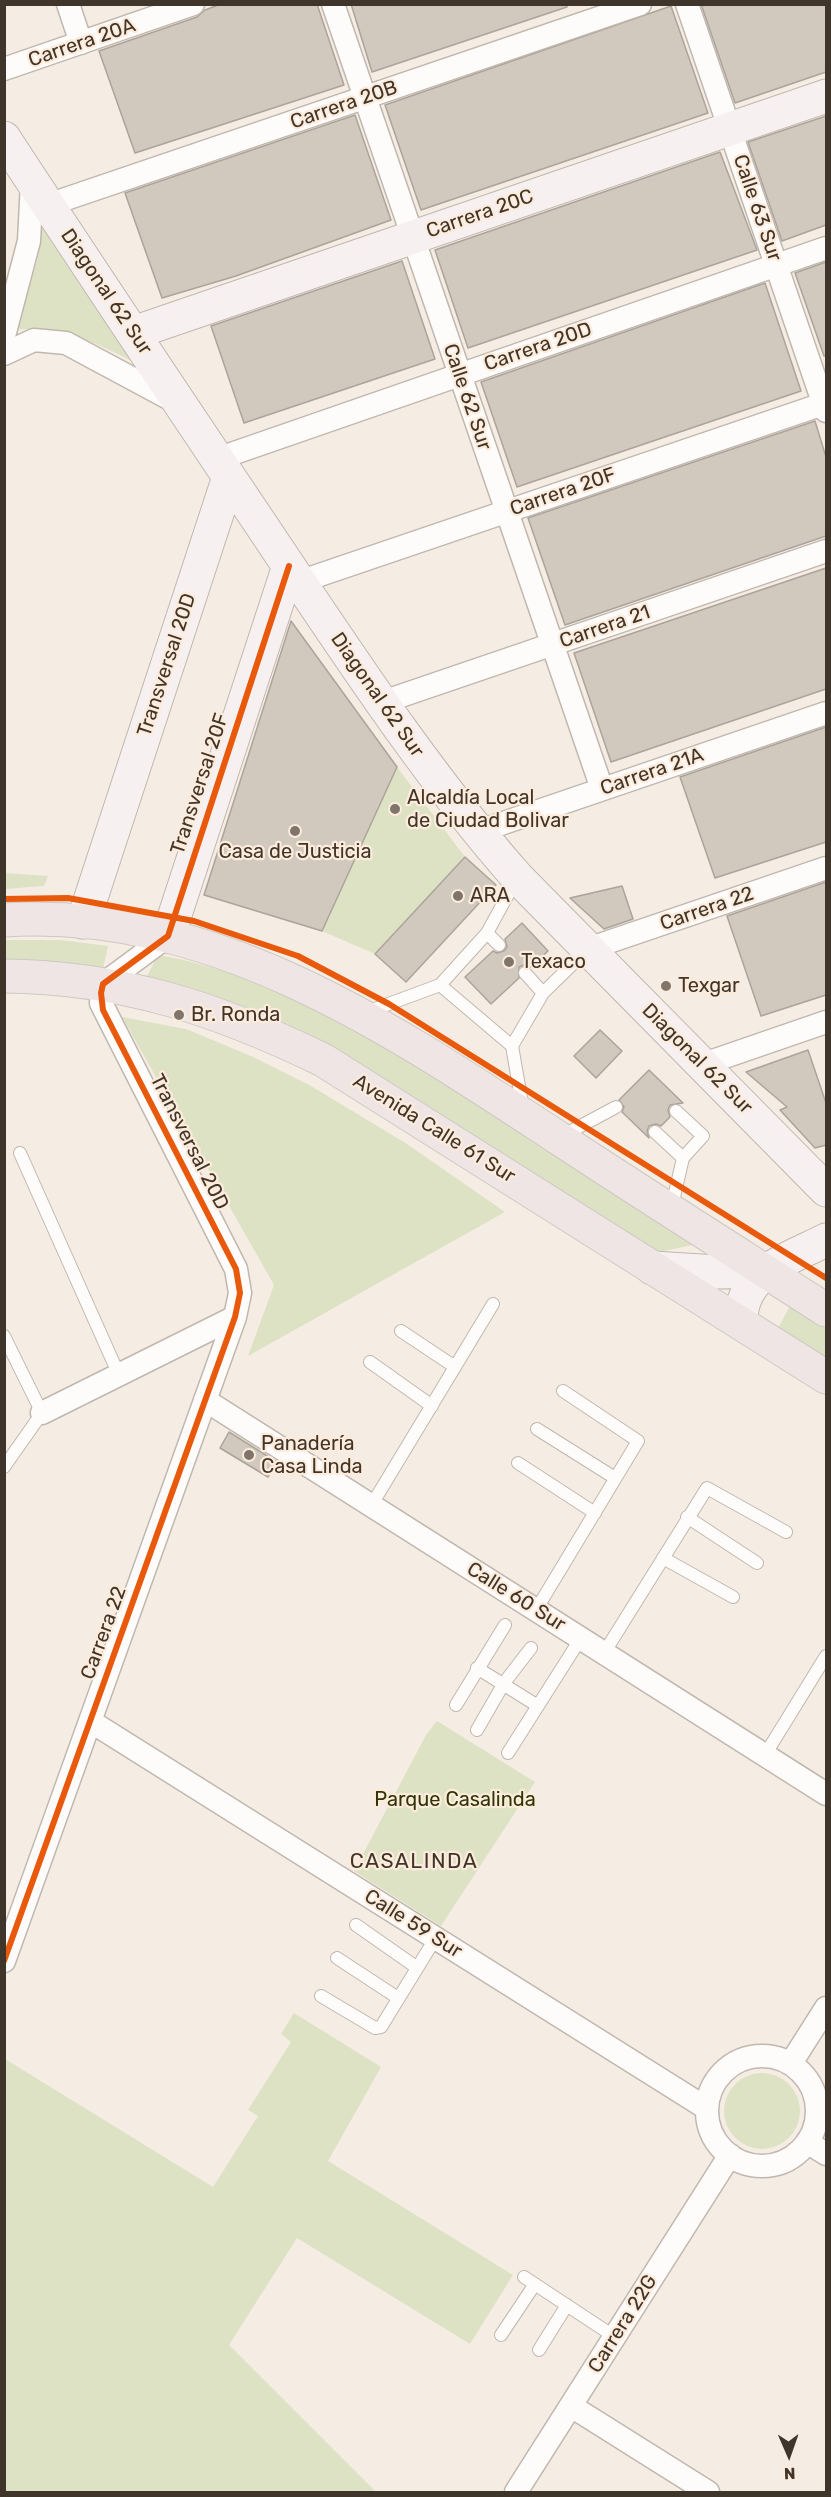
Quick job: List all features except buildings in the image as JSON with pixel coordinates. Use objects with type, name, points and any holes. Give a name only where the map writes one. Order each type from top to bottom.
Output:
[{"type":"main road","points":[[4,921],[83,922],[168,936],[252,962],[361,1015],[525,1116],[826,1310]]},
{"type":"main road","name":"Avenida Calle 61 Sur","points":[[4,976],[104,984],[207,1009],[323,1060],[826,1377]]},
{"type":"street","points":[[68,4],[81,43]]},
{"type":"street","name":"Carrera 20A","points":[[4,69],[193,4]]},
{"type":"street","name":"Calle 62 Sur","points":[[333,4],[411,238],[602,789]]},
{"type":"street","name":"Carrera 20B","points":[[40,193],[364,98],[640,4]]},
{"type":"street","name":"Calle 63 Sur","points":[[687,4],[826,406]]},
{"type":"street","name":"Carrera 20C","points":[[133,333],[826,96]]},
{"type":"street","name":"Diagonal 62 Sur","points":[[4,138],[294,574],[430,771],[477,832],[517,877],[826,1190]]},
{"type":"street","points":[[4,336],[40,193]]},
{"type":"street","name":"Carrera 20D","points":[[223,468],[459,374],[826,248]]},
{"type":"street","points":[[4,354],[34,340],[66,343],[181,405]]},
{"type":"street","name":"Carrera 20F","points":[[294,574],[507,511],[826,406]]},
{"type":"street","name":"Transversal 20D","points":[[83,922],[223,468]]},
{"type":"street","name":"Carrera 21","points":[[383,702],[826,551]]},
{"type":"street","name":"Transversal 20F","points":[[168,936],[294,574]]},
{"type":"street","name":"Carrera 21A","points":[[477,832],[826,713]]},
{"type":"street","name":"Carrera 22","points":[[588,949],[826,868]]},
{"type":"street","points":[[104,984],[168,936]]},
{"type":"street","name":"Transversal 20D","points":[[104,984],[101,993],[103,1010],[236,1269],[240,1293],[235,1317]]},
{"type":"street","points":[[701,1065],[826,1022]]},
{"type":"street","points":[[741,1323],[743,1300],[756,1278],[765,1271],[826,1240]]},
{"type":"street","points":[[652,1268],[718,1272],[765,1271]]},
{"type":"street","points":[[42,1413],[235,1317]]},
{"type":"street","name":"Carrera 22","points":[[4,1960],[235,1317]]},
{"type":"street","name":"Calle 60 Sur","points":[[205,1400],[826,1794]]},
{"type":"street","name":"Calle 59 Sur","points":[[90,1721],[706,2108]]},
{"type":"street","points":[[791,2063],[826,2008]]},
{"type":"street","points":[[768,2056],[791,2063],[804,2074],[813,2088],[817,2104],[817,2120],[807,2142],[788,2160],[772,2165],[756,2166],[739,2162],[714,2140],[707,2125],[706,2108],[709,2092],[717,2078],[728,2066],[743,2058],[768,2056]]},
{"type":"street","points":[[807,2142],[826,2154]]},
{"type":"street","name":"Carrera 22G","points":[[516,2493],[730,2155]]},
{"type":"street","points":[[571,2406],[708,2493]]},
{"type":"lane","points":[[361,1015],[440,985],[487,933],[517,877]]},
{"type":"lane","points":[[487,933],[499,945]]},
{"type":"lane","points":[[512,1046],[543,993],[588,949]]},
{"type":"lane","points":[[525,973],[543,993]]},
{"type":"lane","points":[[440,985],[512,1046],[525,1116]]},
{"type":"lane","points":[[558,1138],[616,1107]]},
{"type":"lane","points":[[670,1211],[683,1158],[703,1136],[676,1111]]},
{"type":"lane","points":[[655,1132],[683,1158]]},
{"type":"lane","points":[[20,1153],[119,1375]]},
{"type":"lane","points":[[371,1506],[493,1304]]},
{"type":"lane","points":[[401,1331],[456,1366]]},
{"type":"lane","points":[[4,1336],[42,1413],[4,1467]]},
{"type":"lane","points":[[370,1362],[432,1406]]},
{"type":"lane","points":[[536,1610],[638,1442],[564,1391]]},
{"type":"lane","points":[[537,1429],[615,1478]]},
{"type":"lane","points":[[518,1463],[595,1513]]},
{"type":"lane","points":[[604,1653],[707,1488],[786,1532]]},
{"type":"lane","points":[[687,1518],[757,1563]]},
{"type":"lane","points":[[663,1558],[733,1597]]},
{"type":"lane","points":[[456,1705],[505,1625]]},
{"type":"lane","points":[[508,1753],[581,1638]]},
{"type":"lane","points":[[477,1730],[504,1683],[531,1648]]},
{"type":"lane","points":[[765,1755],[826,1656]]},
{"type":"lane","points":[[477,1668],[538,1706]]},
{"type":"lane","points":[[356,1925],[416,1967]]},
{"type":"lane","points":[[321,1996],[375,2028],[381,2027],[435,1939]]},
{"type":"lane","points":[[337,1958],[398,1998]]},
{"type":"lane","points":[[501,2335],[529,2281],[615,2337]]},
{"type":"lane","points":[[539,2350],[567,2305]]},
{"type":"green space","points":[[43,215],[141,366],[82,339],[53,332],[17,329],[38,258]]},
{"type":"green space","points":[[397,767],[465,857],[375,954],[322,931]]},
{"type":"green space","points":[[5,873],[48,876],[44,886],[5,889]]},
{"type":"green space","points":[[4,940],[61,940],[108,946],[102,973],[5,963]]},
{"type":"green space","points":[[158,955],[245,978],[327,1015],[406,1060],[698,1244],[654,1253],[211,997],[147,976]]},
{"type":"green space","points":[[122,1017],[186,1029],[251,1056],[311,1086],[407,1144],[505,1212],[248,1356],[274,1285]]},
{"type":"green space","points":[[790,1306],[826,1329],[826,1361],[777,1330]]},
{"type":"green space","name":"Parque Casalinda","points":[[437,1721],[535,1782],[441,1926],[354,1871],[426,1735]]},
{"type":"green space","points":[[294,2013],[381,2067],[328,2161],[513,2275],[470,2344],[297,2238],[229,2345],[376,2492],[5,2492],[5,2059],[213,2187],[258,2116],[248,2110],[291,2042],[281,2034]]},
{"type":"green space","points":[[762,2073],[776,2076],[789,2084],[797,2097],[800,2111],[797,2125],[789,2138],[776,2146],[762,2149],[748,2146],[735,2138],[727,2125],[724,2111],[727,2097],[735,2084],[748,2076]]},
{"type":"cycle path","points":[[4,1961],[235,1317],[240,1293],[236,1269],[103,1010],[101,993],[103,984],[168,936],[289,566]]},
{"type":"cycle path","points":[[4,899],[68,898],[194,921],[298,956],[389,1004],[826,1278]]},
{"type":"place","name":"Alcaldía Local de Ciudad Bolivar","points":[[395,809]]},
{"type":"place","name":"Casa de Justicia","points":[[295,831]]},
{"type":"place","name":"ARA","points":[[458,896]]},
{"type":"place","name":"Texaco","points":[[509,962]]},
{"type":"place","name":"Texgar","points":[[666,986]]},
{"type":"place","name":"Br. Ronda","points":[[179,1015]]},
{"type":"place","name":"Panadería Casa Linda","points":[[249,1455]]},
{"type":"district","name":"CASALINDA","points":[[414,1862]]}]
